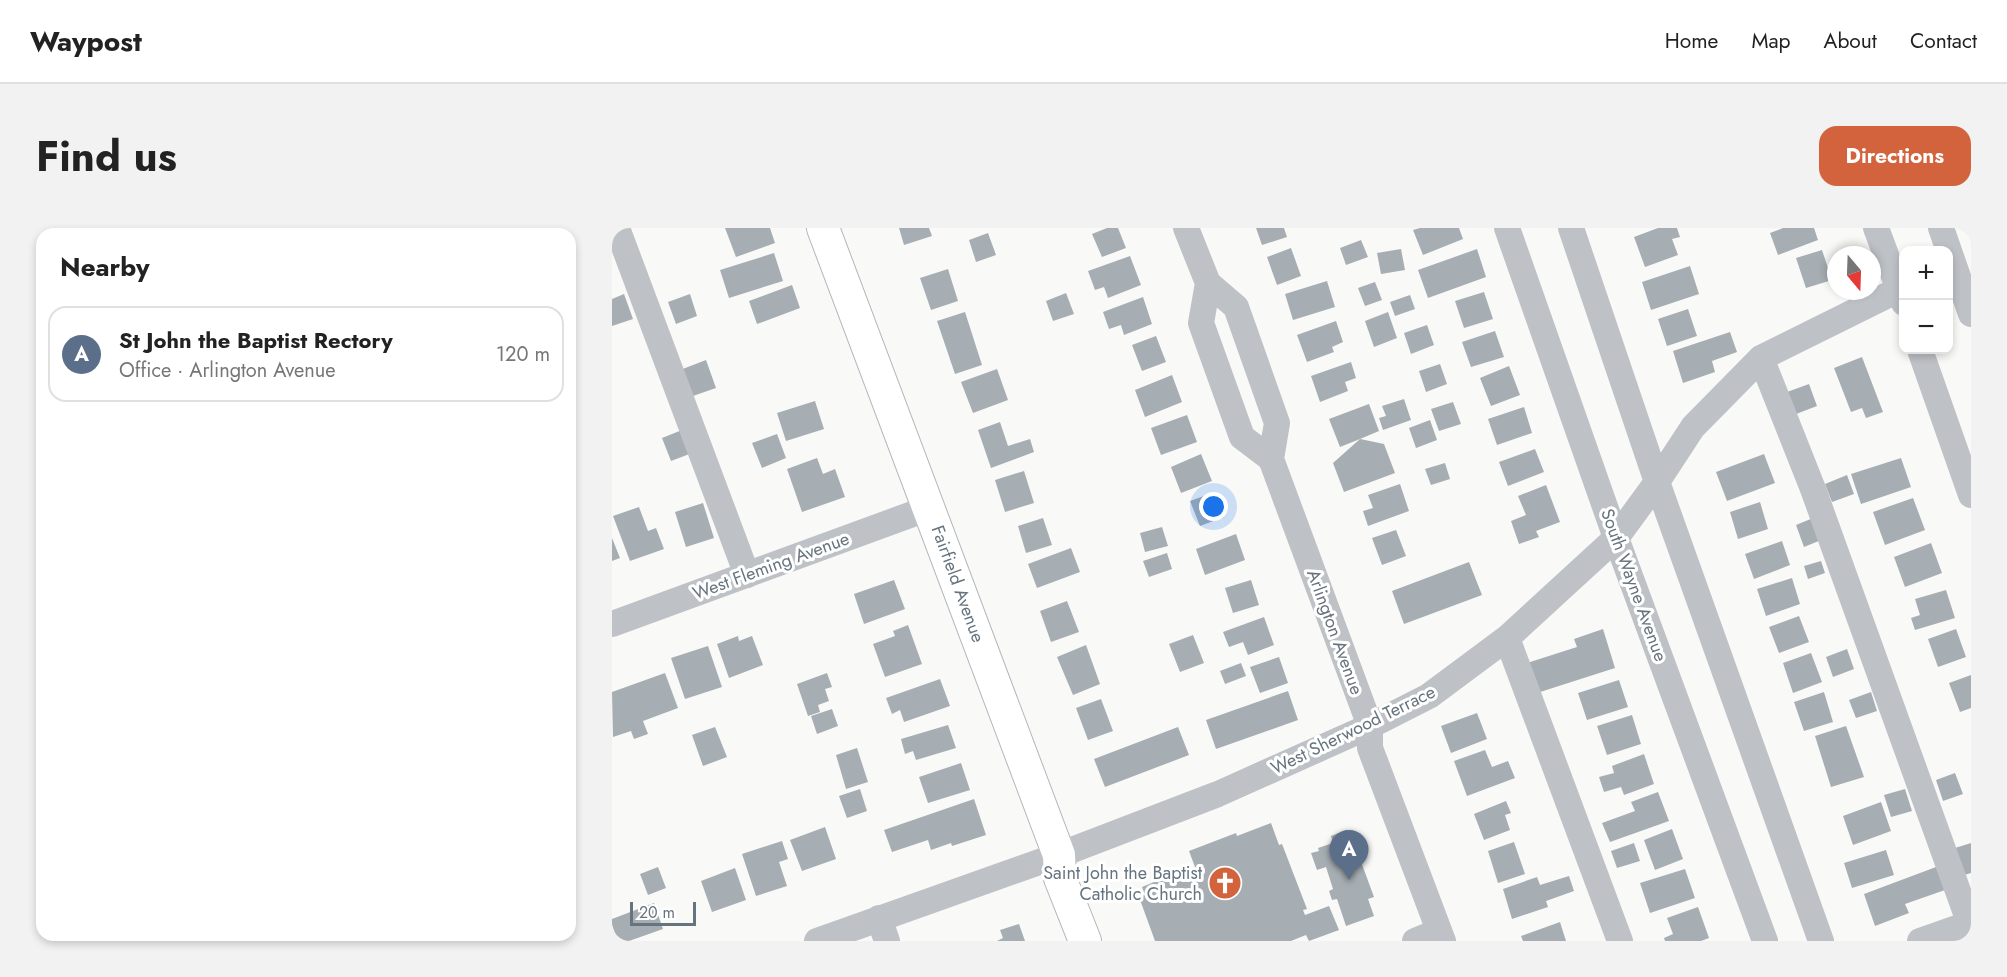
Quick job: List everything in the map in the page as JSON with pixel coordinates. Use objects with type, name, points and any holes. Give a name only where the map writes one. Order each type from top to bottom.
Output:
[{"type":"main road","name":"Fairfield Avenue","points":[[823,228],[1059,855],[1060,878],[1085,941]]},
{"type":"street","points":[[615,228],[747,575]]},
{"type":"street","name":"Arlington Avenue","points":[[1186,228],[1208,283],[1236,307],[1277,423],[1271,459],[1370,726],[1370,748],[1441,936]]},
{"type":"street","name":"South Wayne Avenue","points":[[1507,228],[1616,538],[1765,941]]},
{"type":"street","points":[[1570,228],[1657,482],[1821,941]]},
{"type":"street","points":[[1876,228],[1899,286]]},
{"type":"street","points":[[1941,228],[1958,264],[1971,315]]},
{"type":"street","points":[[1208,283],[1201,323],[1242,437],[1271,459]]},
{"type":"street","name":"West Sherwood Terrace","points":[[817,941],[883,930],[1059,855],[1218,794],[1370,726],[1429,696],[1507,638],[1616,538],[1693,427],[1761,357],[1899,294]]},
{"type":"street","points":[[1921,354],[1971,495]]},
{"type":"street","points":[[1761,357],[1813,489],[1971,925],[1920,941]]},
{"type":"street","name":"West Fleming Avenue","points":[[612,624],[929,508]]},
{"type":"street","points":[[1507,638],[1620,941]]},
{"type":"street","points":[[1415,941],[1441,936]]},
{"type":"building","points":[[725,228],[770,228],[775,243],[736,257]]},
{"type":"building","points":[[899,228],[929,228],[932,236],[904,245]]},
{"type":"building","points":[[1107,228],[1118,228],[1126,248],[1102,257],[1092,234]]},
{"type":"building","points":[[1256,228],[1284,228],[1287,237],[1262,245]]},
{"type":"building","points":[[1459,228],[1463,239],[1423,255],[1413,230]]},
{"type":"building","points":[[1658,228],[1677,228],[1680,237],[1672,239],[1678,255],[1645,267],[1634,237]]},
{"type":"building","points":[[1783,228],[1814,228],[1818,240],[1778,255],[1770,233]]},
{"type":"building","points":[[988,233],[996,255],[976,262],[969,240]]},
{"type":"building","points":[[1361,240],[1368,257],[1346,265],[1340,248]]},
{"type":"building","points":[[1291,248],[1301,276],[1277,285],[1267,257]]},
{"type":"building","points":[[1401,249],[1405,270],[1381,274],[1377,253]]},
{"type":"building","points":[[1477,249],[1486,277],[1428,298],[1418,270]]},
{"type":"building","points":[[1822,250],[1827,265],[1827,282],[1806,288],[1796,258]]},
{"type":"building","points":[[774,253],[783,281],[729,298],[720,270]]},
{"type":"building","points":[[1130,256],[1141,285],[1108,298],[1104,287],[1095,290],[1088,271]]},
{"type":"building","points":[[1690,266],[1699,294],[1651,310],[1642,282]]},
{"type":"building","points":[[948,269],[958,301],[931,310],[920,278]]},
{"type":"building","points":[[1327,281],[1335,307],[1293,320],[1285,294]]},
{"type":"building","points":[[1375,282],[1382,300],[1365,306],[1358,288]]},
{"type":"building","points":[[792,285],[800,308],[757,324],[749,301]]},
{"type":"building","points":[[1484,292],[1493,319],[1464,328],[1455,301]]},
{"type":"building","points":[[1066,293],[1074,314],[1053,321],[1046,301]]},
{"type":"building","points":[[624,294],[633,319],[612,326],[612,299]]},
{"type":"building","points":[[690,294],[697,316],[676,324],[668,302]]},
{"type":"building","points":[[1410,295],[1415,309],[1395,316],[1390,302]]},
{"type":"building","points":[[1143,297],[1152,324],[1124,335],[1121,325],[1109,329],[1103,312]]},
{"type":"building","points":[[1688,309],[1697,336],[1667,346],[1658,319]]},
{"type":"building","points":[[965,312],[982,365],[955,374],[937,321]]},
{"type":"building","points":[[1388,312],[1397,338],[1374,347],[1365,321]]},
{"type":"building","points":[[1336,321],[1343,342],[1332,347],[1334,352],[1307,362],[1297,335]]},
{"type":"building","points":[[1427,325],[1434,345],[1411,354],[1404,333]]},
{"type":"building","points":[[1495,331],[1504,357],[1471,367],[1462,342]]},
{"type":"building","points":[[1730,332],[1737,352],[1712,361],[1715,372],[1683,383],[1673,351]]},
{"type":"building","points":[[1156,336],[1166,362],[1142,371],[1132,345]]},
{"type":"building","points":[[1862,357],[1883,412],[1866,418],[1862,408],[1851,412],[1834,368]]},
{"type":"building","points":[[706,360],[716,388],[690,397],[680,370]]},
{"type":"building","points":[[1351,362],[1356,378],[1345,382],[1348,391],[1320,402],[1311,376]]},
{"type":"building","points":[[1440,364],[1447,384],[1426,392],[1419,371]]},
{"type":"building","points":[[1509,366],[1520,395],[1491,406],[1480,378]]},
{"type":"building","points":[[997,369],[1008,400],[973,413],[961,382]]},
{"type":"building","points":[[1172,375],[1182,402],[1145,417],[1135,390]]},
{"type":"building","points":[[1809,384],[1817,406],[1796,414],[1787,392]]},
{"type":"building","points":[[1404,399],[1411,420],[1383,430],[1379,418],[1386,416],[1382,406]]},
{"type":"building","points":[[815,401],[824,429],[786,441],[777,413]]},
{"type":"building","points":[[1453,402],[1461,424],[1439,431],[1431,409]]},
{"type":"building","points":[[1369,404],[1379,431],[1340,447],[1329,419]]},
{"type":"building","points":[[1524,407],[1532,433],[1497,445],[1488,419]]},
{"type":"building","points":[[1187,415],[1197,442],[1161,455],[1151,428]]},
{"type":"building","points":[[1430,420],[1437,440],[1416,448],[1409,428]]},
{"type":"building","points":[[1000,422],[1008,446],[1030,439],[1034,452],[991,468],[978,430]]},
{"type":"building","points":[[682,430],[692,453],[671,461],[662,438]]},
{"type":"building","points":[[777,434],[786,458],[762,468],[752,443]]},
{"type":"building","points":[[1360,439],[1384,444],[1395,473],[1344,492],[1333,463]]},
{"type":"building","points":[[1535,449],[1544,472],[1508,486],[1499,462]]},
{"type":"building","points":[[1201,454],[1212,481],[1181,493],[1171,467]]},
{"type":"building","points":[[1764,454],[1775,483],[1727,501],[1716,472]]},
{"type":"building","points":[[817,458],[823,474],[835,469],[845,497],[802,512],[787,469]]},
{"type":"building","points":[[1901,458],[1911,487],[1861,504],[1851,474]]},
{"type":"building","points":[[1445,463],[1450,479],[1431,485],[1425,469]]},
{"type":"building","points":[[1024,471],[1034,503],[1005,512],[995,480]]},
{"type":"building","points":[[1847,475],[1854,494],[1832,502],[1825,484]]},
{"type":"building","points":[[1400,484],[1409,511],[1368,526],[1363,511],[1373,508],[1368,495]]},
{"type":"building","points":[[1546,485],[1560,522],[1536,531],[1539,537],[1519,544],[1511,521],[1526,515],[1518,496]]},
{"type":"building","points":[[1215,492],[1224,517],[1200,526],[1190,501]]},
{"type":"building","points":[[1913,498],[1925,530],[1885,545],[1873,512]]},
{"type":"building","points":[[1760,502],[1768,529],[1738,539],[1730,512]]},
{"type":"building","points":[[703,503],[714,538],[686,547],[675,512]]},
{"type":"building","points":[[639,507],[648,531],[656,528],[664,549],[630,561],[613,516]]},
{"type":"building","points":[[1818,516],[1826,538],[1804,547],[1796,525]]},
{"type":"building","points":[[1043,518],[1052,545],[1026,553],[1018,526]]},
{"type":"building","points":[[1162,527],[1168,546],[1145,552],[1140,533]]},
{"type":"building","points":[[1396,530],[1406,556],[1382,565],[1372,538]]},
{"type":"building","points":[[1236,534],[1245,560],[1205,575],[1196,549]]},
{"type":"building","points":[[612,538],[620,558],[612,561]]},
{"type":"building","points":[[1782,541],[1790,565],[1754,579],[1745,554]]},
{"type":"building","points":[[1931,543],[1942,573],[1905,587],[1894,557]]},
{"type":"building","points":[[1071,548],[1080,572],[1037,588],[1028,564]]},
{"type":"building","points":[[1167,553],[1172,569],[1149,577],[1143,561]]},
{"type":"building","points":[[1821,561],[1825,573],[1808,579],[1804,566]]},
{"type":"building","points":[[1469,562],[1482,595],[1404,624],[1392,591]]},
{"type":"building","points":[[1792,578],[1800,604],[1766,616],[1757,589]]},
{"type":"building","points":[[894,580],[905,609],[864,624],[854,594]]},
{"type":"building","points":[[1251,580],[1259,605],[1233,613],[1225,588]]},
{"type":"building","points":[[1946,590],[1955,618],[1915,630],[1911,618],[1920,615],[1915,599]]},
{"type":"building","points":[[1067,601],[1079,632],[1051,642],[1040,611]]},
{"type":"building","points":[[1799,616],[1809,642],[1779,653],[1769,627]]},
{"type":"building","points":[[1264,617],[1274,645],[1248,655],[1243,642],[1229,647],[1223,632]]},
{"type":"building","points":[[908,625],[922,664],[885,677],[873,644],[895,636],[893,631]]},
{"type":"building","points":[[1603,629],[1615,668],[1537,693],[1527,663],[1577,647],[1574,639]]},
{"type":"building","points":[[1956,629],[1966,657],[1938,667],[1928,639]]},
{"type":"building","points":[[1193,635],[1204,663],[1180,672],[1169,644]]},
{"type":"building","points":[[738,636],[739,641],[752,636],[763,665],[729,678],[717,644]]},
{"type":"building","points":[[1086,645],[1100,684],[1073,695],[1057,657]]},
{"type":"building","points":[[708,646],[722,687],[685,699],[671,658]]},
{"type":"building","points":[[1847,649],[1854,669],[1833,677],[1826,657]]},
{"type":"building","points":[[1811,653],[1822,682],[1793,693],[1783,663]]},
{"type":"building","points":[[1279,657],[1288,683],[1260,693],[1250,667]]},
{"type":"building","points":[[1241,663],[1246,676],[1225,684],[1220,671]]},
{"type":"building","points":[[665,673],[678,708],[643,721],[648,734],[634,739],[631,731],[613,737],[612,692]]},
{"type":"building","points":[[827,673],[832,687],[825,689],[829,701],[818,705],[820,712],[808,716],[797,684]]},
{"type":"building","points":[[1971,675],[1971,708],[1960,712],[1949,683]]},
{"type":"building","points":[[940,679],[950,706],[904,722],[900,710],[892,714],[886,698]]},
{"type":"building","points":[[1619,680],[1628,707],[1587,720],[1578,693]]},
{"type":"building","points":[[1288,691],[1298,720],[1216,749],[1206,720]]},
{"type":"building","points":[[1824,692],[1833,722],[1804,731],[1794,702]]},
{"type":"building","points":[[1871,692],[1877,711],[1856,718],[1849,700]]},
{"type":"building","points":[[1101,699],[1113,731],[1088,740],[1076,708]]},
{"type":"building","points":[[832,709],[838,726],[817,734],[811,716]]},
{"type":"building","points":[[1477,713],[1487,739],[1451,753],[1441,726]]},
{"type":"building","points":[[1632,715],[1641,744],[1607,755],[1597,726]]},
{"type":"building","points":[[948,725],[956,748],[916,760],[913,751],[905,754],[901,739]]},
{"type":"building","points":[[1846,726],[1864,777],[1831,787],[1815,736]]},
{"type":"building","points":[[715,727],[727,757],[703,766],[692,735]]},
{"type":"building","points":[[1178,727],[1189,755],[1105,787],[1094,759]]},
{"type":"building","points":[[857,748],[868,782],[846,789],[836,755]]},
{"type":"building","points":[[1485,750],[1492,767],[1508,761],[1515,778],[1467,796],[1454,761]]},
{"type":"building","points":[[1644,754],[1654,784],[1624,795],[1621,787],[1604,792],[1599,777],[1614,773],[1612,766]]},
{"type":"building","points":[[961,763],[970,790],[928,803],[919,777]]},
{"type":"building","points":[[1955,773],[1963,794],[1943,801],[1936,780]]},
{"type":"building","points":[[860,789],[867,811],[847,818],[839,796]]},
{"type":"building","points":[[1905,789],[1912,811],[1891,817],[1884,795]]},
{"type":"building","points":[[1658,792],[1669,821],[1610,842],[1602,823],[1635,811],[1631,802]]},
{"type":"building","points":[[974,799],[986,835],[931,850],[928,840],[892,852],[884,830]]},
{"type":"building","points":[[1506,801],[1511,813],[1505,815],[1510,830],[1484,840],[1474,814]]},
{"type":"building","points":[[1881,802],[1891,831],[1853,845],[1843,816]]},
{"type":"building","name":"Saint John the Baptist Catholic Church","points":[[1271,823],[1279,845],[1282,844],[1307,909],[1303,910],[1305,915],[1329,906],[1339,930],[1309,941],[1306,935],[1291,941],[1155,941],[1139,897],[1145,895],[1142,887],[1154,882],[1152,878],[1166,873],[1168,878],[1195,867],[1189,851],[1236,833],[1237,836]]},
{"type":"building","points":[[825,827],[836,859],[802,871],[790,840]]},
{"type":"building","points":[[1672,829],[1683,859],[1655,870],[1644,840]]},
{"type":"building","points":[[1347,830],[1374,897],[1368,899],[1374,916],[1346,926],[1337,899],[1332,900],[1329,891],[1333,889],[1326,867],[1317,870],[1311,853],[1333,843],[1331,836]]},
{"type":"building","points":[[782,841],[788,859],[779,862],[787,886],[756,896],[742,854]]},
{"type":"building","points":[[1514,842],[1525,874],[1498,883],[1488,851]]},
{"type":"building","points":[[1634,843],[1640,861],[1617,868],[1611,851]]},
{"type":"building","points":[[1971,843],[1971,873],[1964,875],[1955,848]]},
{"type":"building","points":[[1886,850],[1894,875],[1852,888],[1844,863]]},
{"type":"building","points":[[658,867],[666,888],[648,895],[640,874]]},
{"type":"building","points":[[1936,867],[1945,890],[1905,904],[1909,913],[1875,926],[1864,894]]},
{"type":"building","points":[[735,868],[746,900],[712,912],[701,881]]},
{"type":"building","points":[[1685,869],[1695,898],[1650,913],[1640,883]]},
{"type":"building","points":[[1569,876],[1574,891],[1546,901],[1548,907],[1512,919],[1503,889],[1537,877],[1540,885]]},
{"type":"building","points":[[654,903],[663,929],[629,941],[618,941],[612,919]]},
{"type":"building","points":[[1698,907],[1709,938],[1701,941],[1665,941],[1664,938],[1673,934],[1667,918]]},
{"type":"building","points":[[1560,922],[1566,941],[1523,941],[1521,936]]},
{"type":"building","points":[[1019,924],[1025,941],[997,941],[1003,938],[1000,930]]},
{"type":"place","name":"St John the Baptist Rectory","points":[[1349,880]]},
{"type":"place","name":"Saint John the Baptist Catholic Church","points":[[1225,883]]}]
